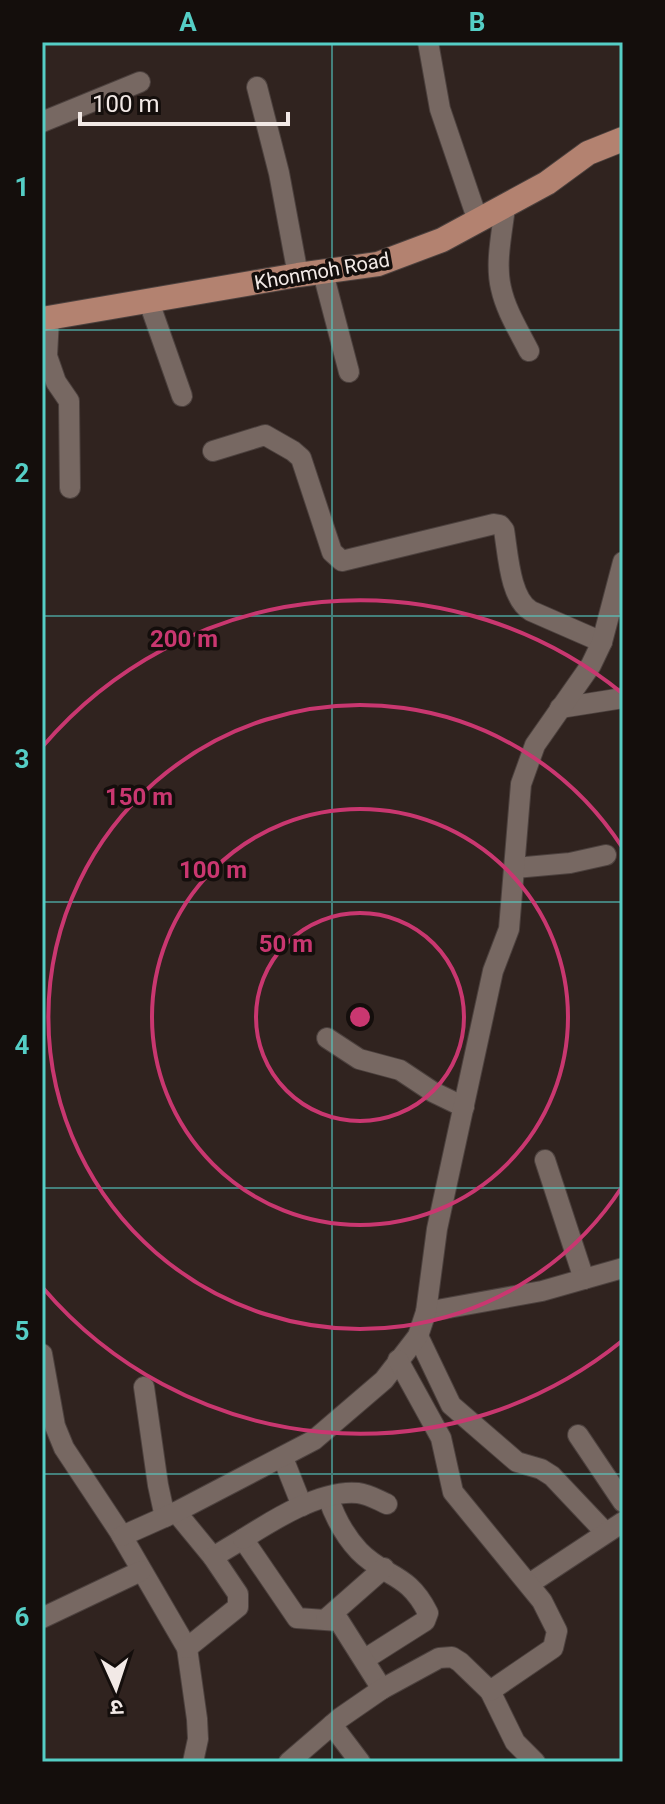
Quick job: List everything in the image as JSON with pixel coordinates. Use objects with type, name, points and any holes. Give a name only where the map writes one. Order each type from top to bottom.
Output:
[{"type":"main road","name":"Khonmoh Road","points":[[46,319],[378,264],[442,240],[547,183],[588,153],[623,139]]},
{"type":"street","points":[[428,42],[440,109],[478,221]]},
{"type":"street","points":[[42,122],[140,82]]},
{"type":"street","points":[[257,87],[279,173],[298,275]]},
{"type":"street","points":[[505,207],[500,285],[508,310],[529,351]]},
{"type":"street","points":[[323,273],[349,372]]},
{"type":"street","points":[[149,302],[182,396]]},
{"type":"street","points":[[46,319],[48,359],[56,382],[69,401],[70,488]]},
{"type":"street","points":[[213,451],[265,435],[301,458],[332,552],[342,561],[500,525],[504,530],[516,593],[521,604],[602,642]]},
{"type":"street","points":[[122,1536],[170,1515],[314,1440],[384,1380],[418,1336],[426,1312],[437,1229],[493,971],[509,929],[521,784],[535,745],[591,665],[602,642],[623,562]]},
{"type":"street","points":[[560,708],[623,698]]},
{"type":"street","points":[[515,868],[570,863],[606,855]]},
{"type":"street","points":[[327,1038],[359,1059],[400,1070],[433,1092],[464,1107]]},
{"type":"street","points":[[545,1160],[584,1279]]},
{"type":"street","points":[[426,1312],[528,1294],[623,1268]]},
{"type":"street","points":[[418,1336],[451,1405],[517,1462],[552,1476],[614,1527],[529,1584]]},
{"type":"street","points":[[42,1354],[55,1426],[64,1448],[122,1536],[187,1648],[197,1719],[198,1739],[193,1762]]},
{"type":"street","points":[[398,1360],[441,1438],[453,1492],[529,1584],[554,1623],[557,1640],[553,1648],[490,1691]]},
{"type":"street","points":[[144,1387],[158,1485],[170,1515],[213,1557],[238,1594],[238,1607],[187,1648]]},
{"type":"street","points":[[578,1435],[623,1502]]},
{"type":"street","points":[[283,1458],[302,1506]]},
{"type":"street","points":[[213,1557],[302,1506],[328,1497],[355,1492],[387,1504]]},
{"type":"street","points":[[328,1497],[343,1532],[359,1551],[412,1587],[427,1610],[428,1619],[365,1659]]},
{"type":"street","points":[[243,1539],[294,1615],[342,1623],[382,1689]]},
{"type":"street","points":[[326,1619],[384,1568]]},
{"type":"street","points":[[42,1618],[141,1571]]},
{"type":"street","points":[[289,1762],[332,1725],[382,1689],[446,1657],[460,1662],[490,1691],[515,1742],[535,1762]]},
{"type":"street","points":[[332,1725],[360,1762]]}]
